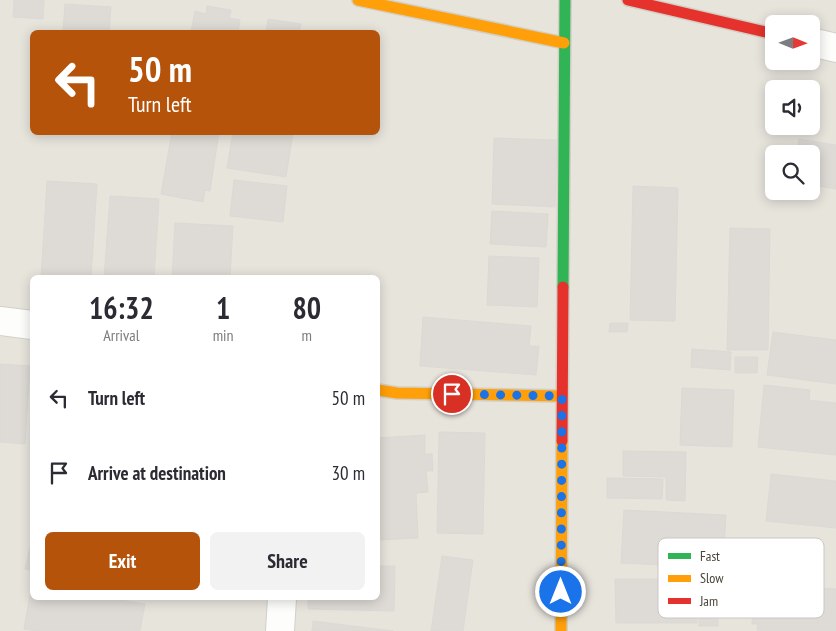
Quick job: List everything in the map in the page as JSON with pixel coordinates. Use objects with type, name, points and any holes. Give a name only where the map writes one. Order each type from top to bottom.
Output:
[{"type":"street","points":[[358,0],[564,43]]},
{"type":"street","points":[[561,631],[565,0]]},
{"type":"street","points":[[628,0],[765,32]]},
{"type":"street","points":[[820,44],[836,48]]},
{"type":"street","points":[[0,321],[30,324]]},
{"type":"street","points":[[380,390],[562,396]]},
{"type":"street","points":[[280,631],[282,600]]},
{"type":"shaded area","points":[[0,0],[836,0],[836,631],[0,631]]},
{"type":"building","points":[[14,0],[44,0],[43,19],[13,17]]},
{"type":"building","points":[[65,4],[111,7],[109,30],[63,30]]},
{"type":"building","points":[[207,6],[231,10],[229,18],[240,20],[238,30],[191,30],[195,11],[206,14]]},
{"type":"building","points":[[268,19],[301,24],[300,30],[266,30]]},
{"type":"building","points":[[171,135],[219,135],[210,191],[205,190],[203,202],[161,194]]},
{"type":"building","points":[[232,135],[293,135],[286,177],[227,168]]},
{"type":"building","points":[[494,138],[557,140],[555,207],[492,204]]},
{"type":"building","points":[[799,139],[836,145],[836,189],[820,186],[820,145],[798,145]]},
{"type":"building","points":[[234,180],[287,186],[283,222],[230,216]]},
{"type":"building","points":[[47,181],[97,184],[91,275],[41,275]]},
{"type":"building","points":[[633,186],[678,188],[675,321],[630,320]]},
{"type":"building","points":[[110,196],[159,199],[154,275],[104,275]]},
{"type":"building","points":[[492,211],[548,214],[546,247],[490,244]]},
{"type":"building","points":[[175,223],[233,226],[230,275],[172,275]]},
{"type":"building","points":[[730,228],[770,229],[768,350],[727,350]]},
{"type":"building","points":[[489,256],[539,258],[537,307],[487,305]]},
{"type":"building","points":[[423,317],[531,326],[529,346],[539,346],[536,375],[420,366]]},
{"type":"building","points":[[610,323],[628,323],[627,332],[609,332]]},
{"type":"building","points":[[773,332],[836,340],[836,384],[767,375]]},
{"type":"building","points":[[692,349],[731,352],[730,370],[691,367]]},
{"type":"building","points":[[735,357],[758,357],[757,373],[735,373]]},
{"type":"building","points":[[0,364],[30,366],[25,444],[0,442]]},
{"type":"building","points":[[764,385],[810,390],[809,400],[836,403],[836,455],[758,447]]},
{"type":"building","points":[[682,388],[734,390],[732,447],[680,445]]},
{"type":"building","points":[[439,432],[485,433],[483,534],[437,533]]},
{"type":"building","points":[[425,435],[425,454],[432,454],[433,471],[426,471],[428,492],[416,493],[418,538],[380,540],[380,438]]},
{"type":"building","points":[[623,451],[686,452],[685,501],[666,500],[666,477],[623,476]]},
{"type":"building","points":[[771,474],[836,481],[836,528],[766,521]]},
{"type":"building","points":[[607,478],[663,479],[662,499],[607,498]]},
{"type":"building","points":[[624,510],[726,515],[725,538],[658,538],[658,565],[621,563]]},
{"type":"building","points":[[30,548],[30,570],[25,569]]},
{"type":"building","points":[[442,556],[473,560],[463,631],[431,631]]},
{"type":"building","points":[[380,566],[395,566],[394,611],[308,609],[308,600],[380,600]]},
{"type":"building","points":[[615,579],[658,579],[658,618],[697,618],[697,623],[616,623]]},
{"type":"building","points":[[824,588],[836,589],[836,631],[757,631],[758,624],[752,624],[752,618],[824,618]]},
{"type":"building","points":[[30,594],[30,600],[121,600],[145,604],[140,631],[35,631],[24,629]]},
{"type":"building","points":[[699,618],[718,618],[718,626],[699,626]]},
{"type":"building","points":[[313,621],[393,631],[312,631]]},
{"type":"traffic: fast","points":[[563,287],[565,0]]},
{"type":"traffic: slow","points":[[358,0],[564,43]]},
{"type":"traffic: slow","points":[[380,390],[397,393],[561,396]]},
{"type":"traffic: slow","points":[[561,631],[562,441]]},
{"type":"traffic: jam","points":[[628,0],[765,32]]},
{"type":"traffic: jam","points":[[562,441],[563,287]]},
{"type":"route","points":[[452,394],[562,396],[561,592]]}]
